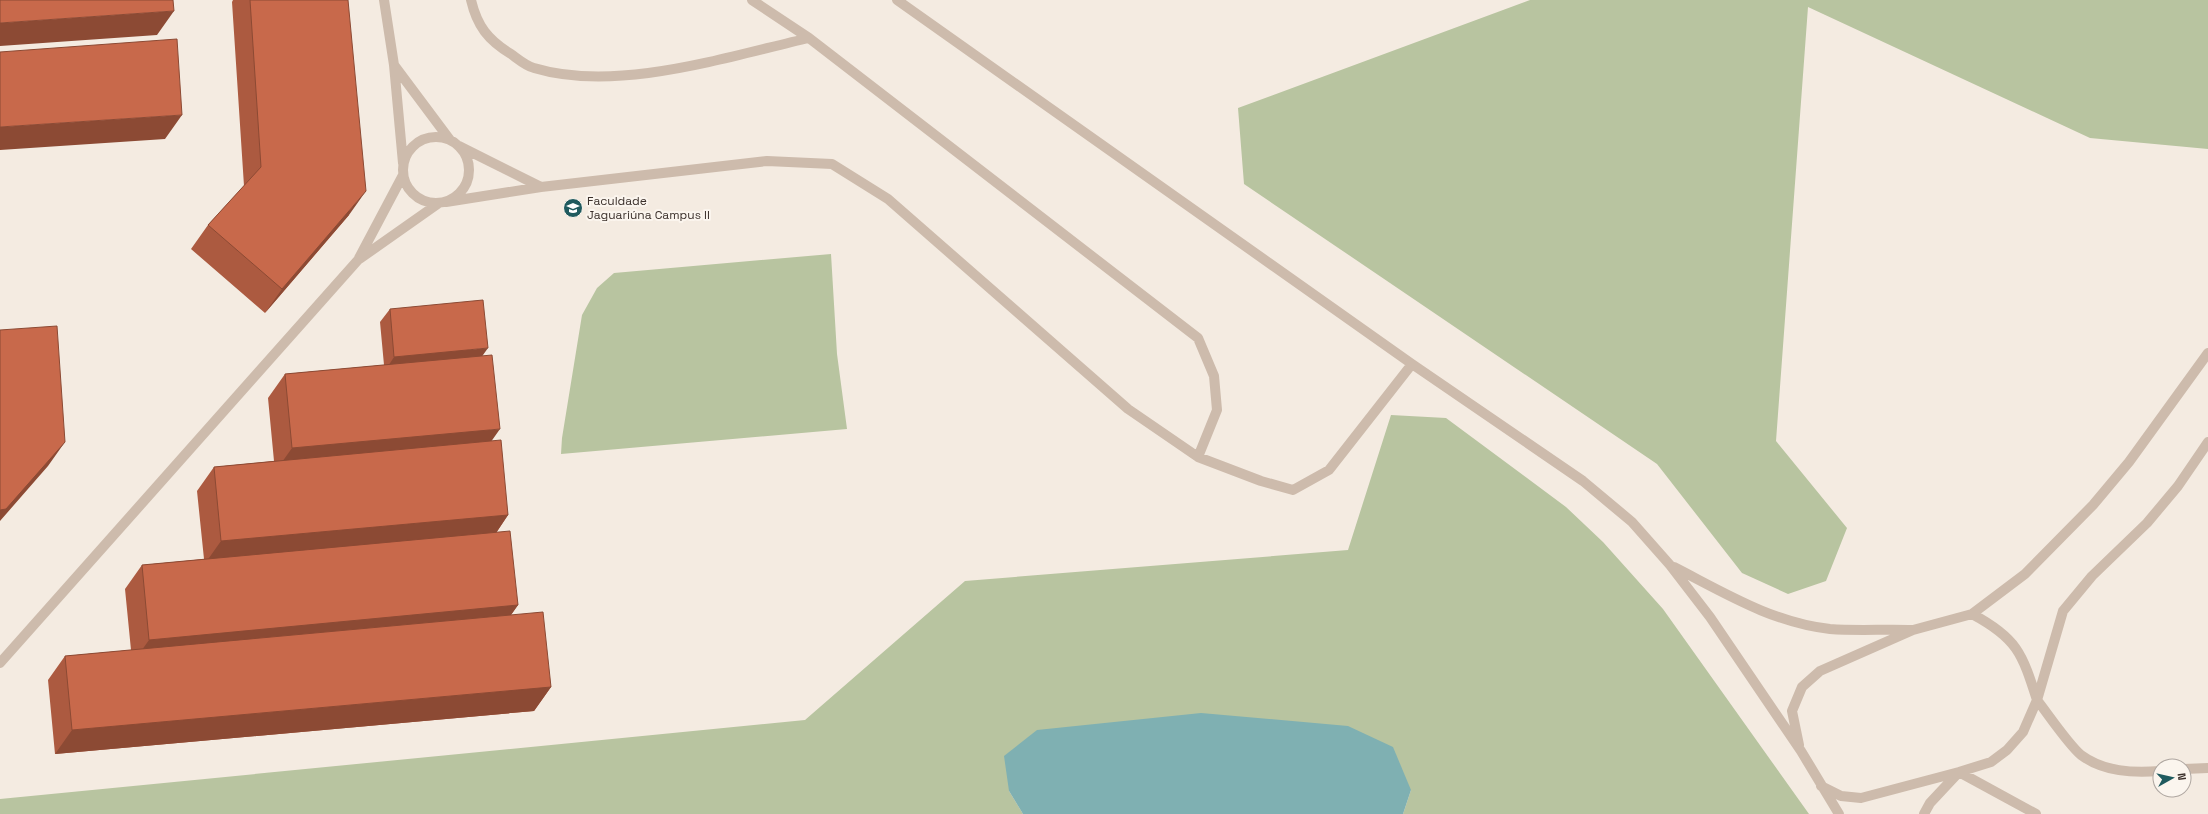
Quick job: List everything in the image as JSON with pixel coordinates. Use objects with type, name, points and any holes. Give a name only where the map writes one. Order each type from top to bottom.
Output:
[{"type":"street","points":[[0,663],[358,260],[403,175],[404,163],[394,65],[384,0]]},
{"type":"street","points":[[471,0],[476,19],[496,45],[533,68],[575,77],[650,74],[809,38]]},
{"type":"street","points":[[752,0],[809,38],[1198,338],[1214,376],[1217,410],[1198,457]]},
{"type":"street","points":[[897,0],[1412,364],[1583,481],[1632,522],[1670,565],[1710,617],[1801,751],[1838,814]]},
{"type":"street","points":[[358,260],[443,202],[461,192],[468,176],[467,159],[394,65]]},
{"type":"street","points":[[404,163],[411,148],[425,139],[442,137],[541,188]]},
{"type":"street","points":[[403,175],[407,186],[414,195],[423,201],[443,202],[541,188],[767,161],[832,164],[888,199],[1128,409],[1198,457],[1261,481],[1293,490],[1329,470],[1412,364]]},
{"type":"street","points":[[1801,751],[1792,711],[1802,686],[1820,671],[1913,630],[1972,614],[2024,574],[2093,505],[2129,462],[2208,353]]},
{"type":"street","points":[[1821,786],[1841,796],[1861,798],[1959,772],[1990,762],[2007,750],[2023,732],[2037,700],[2063,611],[2092,576],[2148,523],[2178,486],[2208,442]]},
{"type":"street","points":[[1670,565],[1748,606],[1789,620],[1829,629],[1913,630]]},
{"type":"street","points":[[1972,614],[1991,624],[2009,638],[2025,664],[2037,700],[2081,754],[2107,769],[2138,772],[2152,771]]},
{"type":"street","points":[[2192,769],[2208,768]]},
{"type":"street","points":[[1924,814],[1930,803],[1959,772]]},
{"type":"street","points":[[1959,772],[2036,814]]},
{"type":"green space","points":[[1530,0],[2208,0],[2208,149],[2090,138],[1808,7],[1776,441],[1847,528],[1826,581],[1788,594],[1742,573],[1657,464],[1244,184],[1238,108]]},
{"type":"green space","points":[[831,254],[837,354],[847,429],[561,454],[562,438],[582,315],[597,288],[614,273]]},
{"type":"green space","points":[[1391,415],[1446,418],[1566,507],[1603,542],[1663,609],[1809,814],[1403,814],[1411,790],[1009,791],[1023,814],[0,814],[0,799],[805,720],[965,581],[1348,550]]},
{"type":"water","points":[[1201,713],[1348,726],[1393,747],[1411,790],[1403,814],[1023,814],[1009,791],[1004,756],[1037,730]]},
{"type":"building","points":[[0,0],[173,0],[174,11],[0,23]]},
{"type":"building","points":[[250,0],[348,0],[366,191],[282,289],[208,225],[261,167]]},
{"type":"building","points":[[177,39],[182,115],[0,127],[0,52]]},
{"type":"building","points":[[483,300],[488,348],[394,357],[390,309]]},
{"type":"building","points":[[57,326],[65,442],[6,509],[0,510],[0,330]]},
{"type":"building","points":[[492,355],[500,429],[292,448],[285,374]]},
{"type":"building","points":[[501,440],[508,515],[221,541],[214,467]]},
{"type":"building","points":[[510,531],[518,605],[149,640],[142,565]]},
{"type":"building","points":[[543,612],[551,687],[72,730],[65,656]]},
{"type":"place","name":"Faculdade Jaguariúna Campus II","points":[[573,208]]}]
